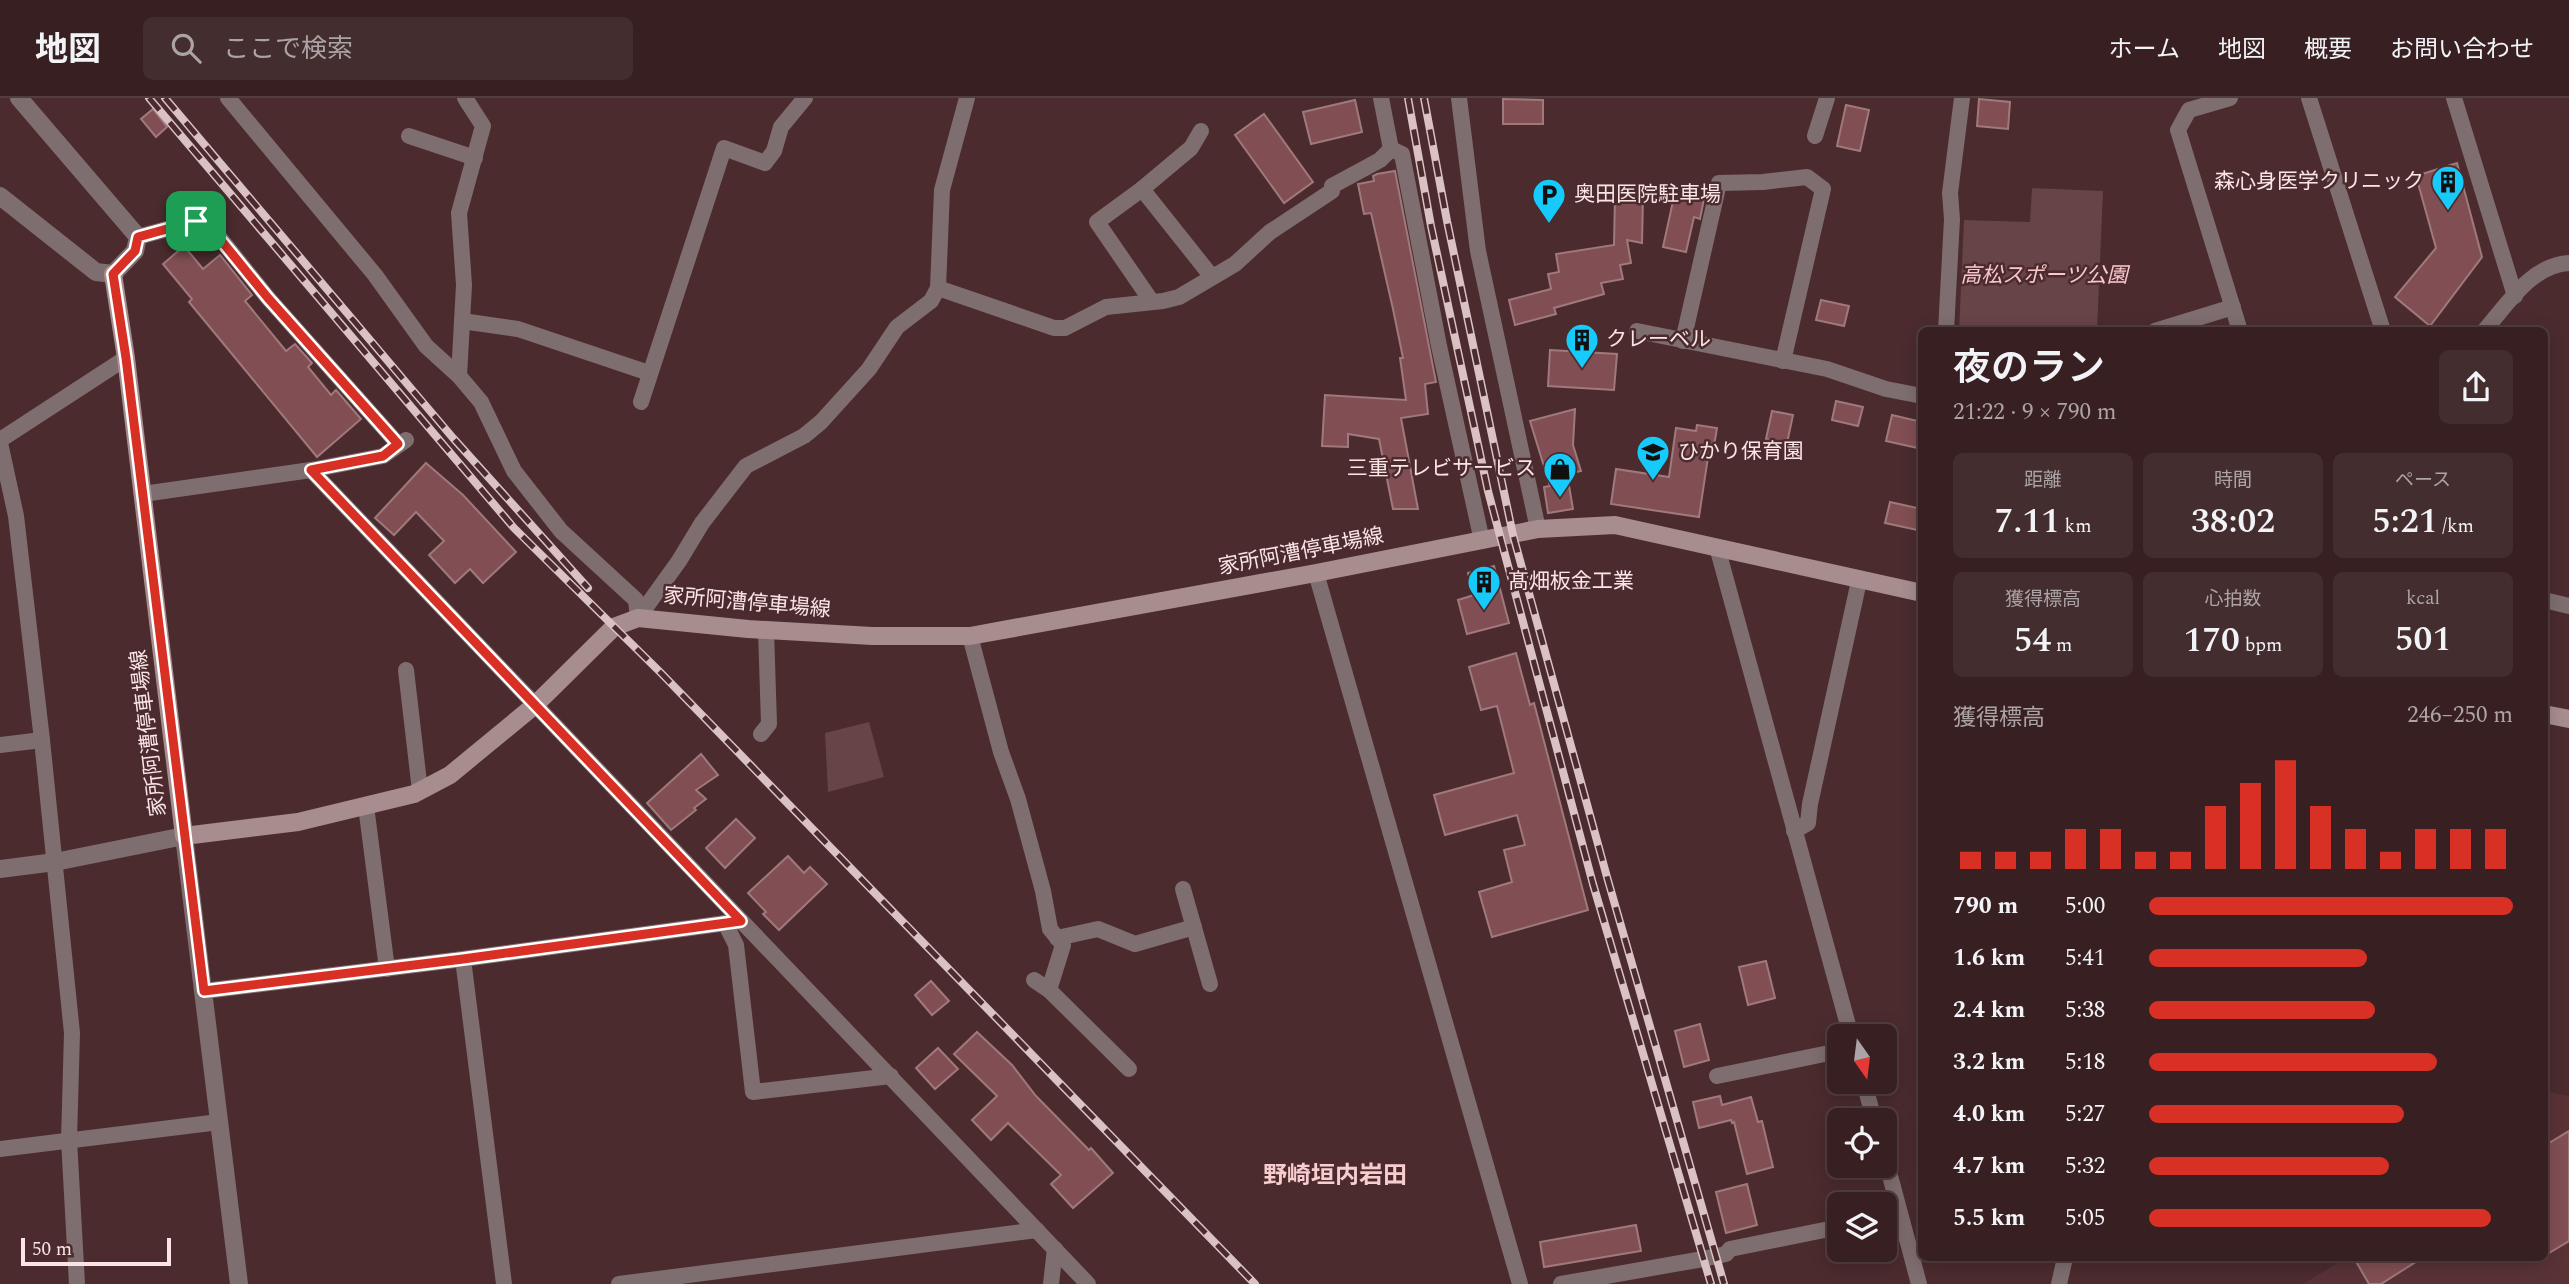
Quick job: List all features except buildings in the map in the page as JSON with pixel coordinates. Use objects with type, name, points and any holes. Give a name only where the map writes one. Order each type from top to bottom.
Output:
[{"type":"main road","name":"家所阿漕停車場線","points":[[113,274],[126,358],[184,836],[298,822],[421,791],[450,775],[535,705],[614,627],[638,618],[766,630],[872,636],[970,636],[1316,573],[1538,529],[1615,525],[1918,592]]},
{"type":"main road","points":[[2548,715],[2569,719]]},
{"type":"street","points":[[19,98],[138,237]]},
{"type":"street","points":[[228,98],[375,275],[426,346],[459,376],[481,401],[514,471],[561,531],[636,600],[638,618]]},
{"type":"street","points":[[459,376],[464,285],[459,213],[483,126],[465,98]]},
{"type":"street","points":[[641,402],[724,148],[765,163],[774,150],[781,127],[805,98]]},
{"type":"street","points":[[638,618],[679,561],[702,523],[746,466],[804,436],[821,422],[869,369],[897,327],[931,301],[938,288],[942,190],[967,98]]},
{"type":"street","points":[[1381,98],[1391,149]]},
{"type":"street","points":[[1460,98],[1478,251],[1538,529]]},
{"type":"street","points":[[1815,136],[1827,98]]},
{"type":"street","points":[[1946,327],[1952,219],[1950,193],[1962,98]]},
{"type":"street","points":[[2230,98],[2189,110],[2178,130],[2239,327]]},
{"type":"street","points":[[2309,98],[2382,327]]},
{"type":"street","points":[[2454,98],[2515,296]]},
{"type":"street","points":[[1152,302],[1097,222],[1191,148],[1201,131]]},
{"type":"street","points":[[409,136],[475,158]]},
{"type":"street","points":[[938,288],[1054,328],[1065,328],[1106,307],[1179,297],[1235,264],[1270,232],[1332,191],[1332,186],[1380,160],[1391,149]]},
{"type":"street","points":[[1391,149],[1402,154],[1439,346],[1482,541]]},
{"type":"street","points":[[1683,341],[1719,183],[1807,177],[1823,189],[1783,361]]},
{"type":"street","points":[[1142,189],[1212,277]]},
{"type":"street","points":[[1,200],[96,272],[113,274],[135,251],[138,237]]},
{"type":"street","points":[[138,237],[196,221],[211,228],[268,298],[402,442],[383,456],[311,470],[143,494]]},
{"type":"street","points":[[2488,327],[2537,274],[2552,265],[2569,263]]},
{"type":"street","points":[[2168,327],[2233,307]]},
{"type":"street","points":[[462,321],[518,329],[649,373]]},
{"type":"street","points":[[1637,331],[1827,369],[1886,389],[1918,395]]},
{"type":"street","points":[[77,1284],[69,1140],[72,1033],[16,516],[0,441],[126,358]]},
{"type":"street","points":[[311,470],[535,705],[733,922],[891,1076],[1088,1284]]},
{"type":"street","points":[[1717,547],[1848,1024]]},
{"type":"street","points":[[1316,573],[1521,1284]]},
{"type":"street","points":[[1794,831],[1808,823],[1859,581]]},
{"type":"street","points":[[2548,601],[2569,606]]},
{"type":"street","points":[[761,734],[769,724],[766,630]]},
{"type":"street","points":[[970,636],[1001,752],[1018,799],[1044,891],[1050,929],[1063,945],[1049,990]]},
{"type":"street","points":[[406,670],[421,791]]},
{"type":"street","points":[[0,745],[42,740]]},
{"type":"street","points":[[366,806],[387,969]]},
{"type":"street","points":[[0,869],[55,862],[184,836],[239,1284]]},
{"type":"street","points":[[1183,889],[1210,984]]},
{"type":"street","points":[[204,991],[733,922]]},
{"type":"street","points":[[733,922],[753,1092],[891,1076]]},
{"type":"street","points":[[1057,938],[1098,929],[1135,944],[1194,928]]},
{"type":"street","points":[[463,959],[505,1284]]},
{"type":"street","points":[[1034,980],[1049,990],[1129,1069]]},
{"type":"street","points":[[1717,1076],[1827,1053]]},
{"type":"street","points":[[0,1149],[219,1122]]},
{"type":"street","points":[[1897,1226],[1919,1284]]},
{"type":"street","points":[[619,1284],[1037,1230]]},
{"type":"street","points":[[1560,1284],[1703,1259],[1726,1254],[1730,1250],[1827,1230]]},
{"type":"street","points":[[1051,1284],[1055,1249]]},
{"type":"street","points":[[2059,1284],[2064,1261]]},
{"type":"shaded area","points":[[2548,1092],[2569,1096],[2569,1284],[2303,1284],[2341,1261],[2548,1261]]},
{"type":"green space","name":"高松スポーツ公園","points":[[2032,188],[2103,191],[2097,327],[1959,327],[1964,220],[2030,222]]},
{"type":"green space","points":[[869,722],[884,777],[828,792],[825,733]]},
{"type":"railway","points":[[149,98],[514,528],[661,673],[1255,1284]]},
{"type":"railway","points":[[165,98],[453,438],[588,588]]},
{"type":"railway","points":[[1408,98],[1431,226],[1488,491],[1593,884],[1711,1284]]},
{"type":"railway","points":[[1424,98],[1513,535],[1607,877],[1724,1284]]},
{"type":"place","name":"森心身医学クリニック","points":[[2448,212]]},
{"type":"place","name":"奥田医院駐車場","points":[[1549,225]]},
{"type":"place","name":"クレーベル","points":[[1582,370]]},
{"type":"place","name":"ひかり保育園","points":[[1653,482]]},
{"type":"place","name":"三重テレビサービス","points":[[1560,499]]},
{"type":"place","name":"髙畑板金工業","points":[[1484,612]]},
{"type":"district","name":"野崎垣内岩田","points":[[1335,1176]]},
{"type":"route","points":[[196,221],[211,228],[268,298],[398,444],[383,456],[311,470],[741,921],[204,991],[126,358],[113,274],[135,251],[138,237],[196,221]]}]
